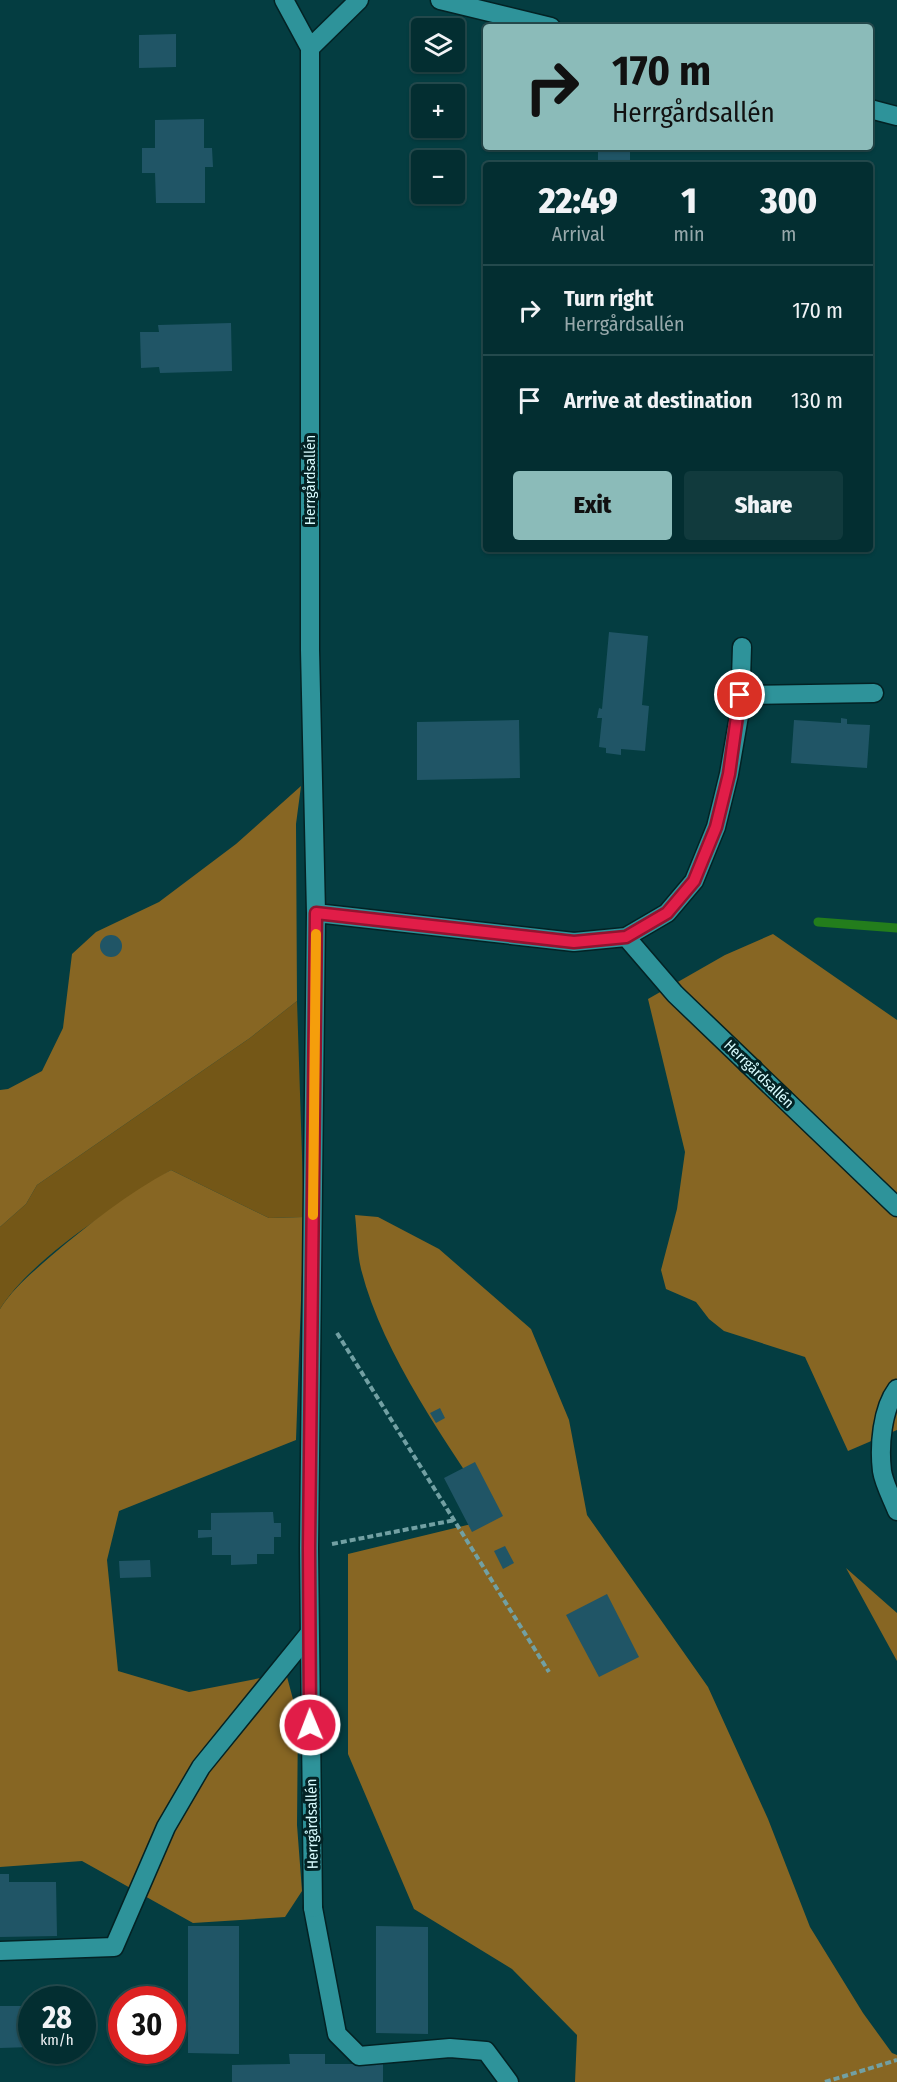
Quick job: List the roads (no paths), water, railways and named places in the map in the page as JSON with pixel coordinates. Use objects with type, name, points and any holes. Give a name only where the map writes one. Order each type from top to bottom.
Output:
[{"type":"street","points":[[284,0],[310,48],[359,0]]},
{"type":"street","points":[[440,0],[539,24]]},
{"type":"street","name":"Herrgårdsallén","points":[[310,48],[310,650],[316,913],[309,1548],[313,1908],[337,2034],[359,2056],[450,2048],[486,2050],[509,2082]]},
{"type":"street","points":[[873,110],[897,116]]},
{"type":"street","points":[[316,913],[574,942],[626,937],[667,913],[694,881],[716,827],[729,774],[740,695],[742,647]]},
{"type":"street","points":[[740,695],[874,693]]},
{"type":"street","name":"Herrgårdsallén","points":[[626,937],[675,994],[897,1206]]},
{"type":"street","points":[[897,1389],[891,1397],[882,1434],[882,1472],[897,1511]]},
{"type":"street","points":[[0,1951],[114,1947],[166,1827],[201,1767],[309,1634]]},
{"type":"waterway","points":[[818,922],[897,928]]}]
